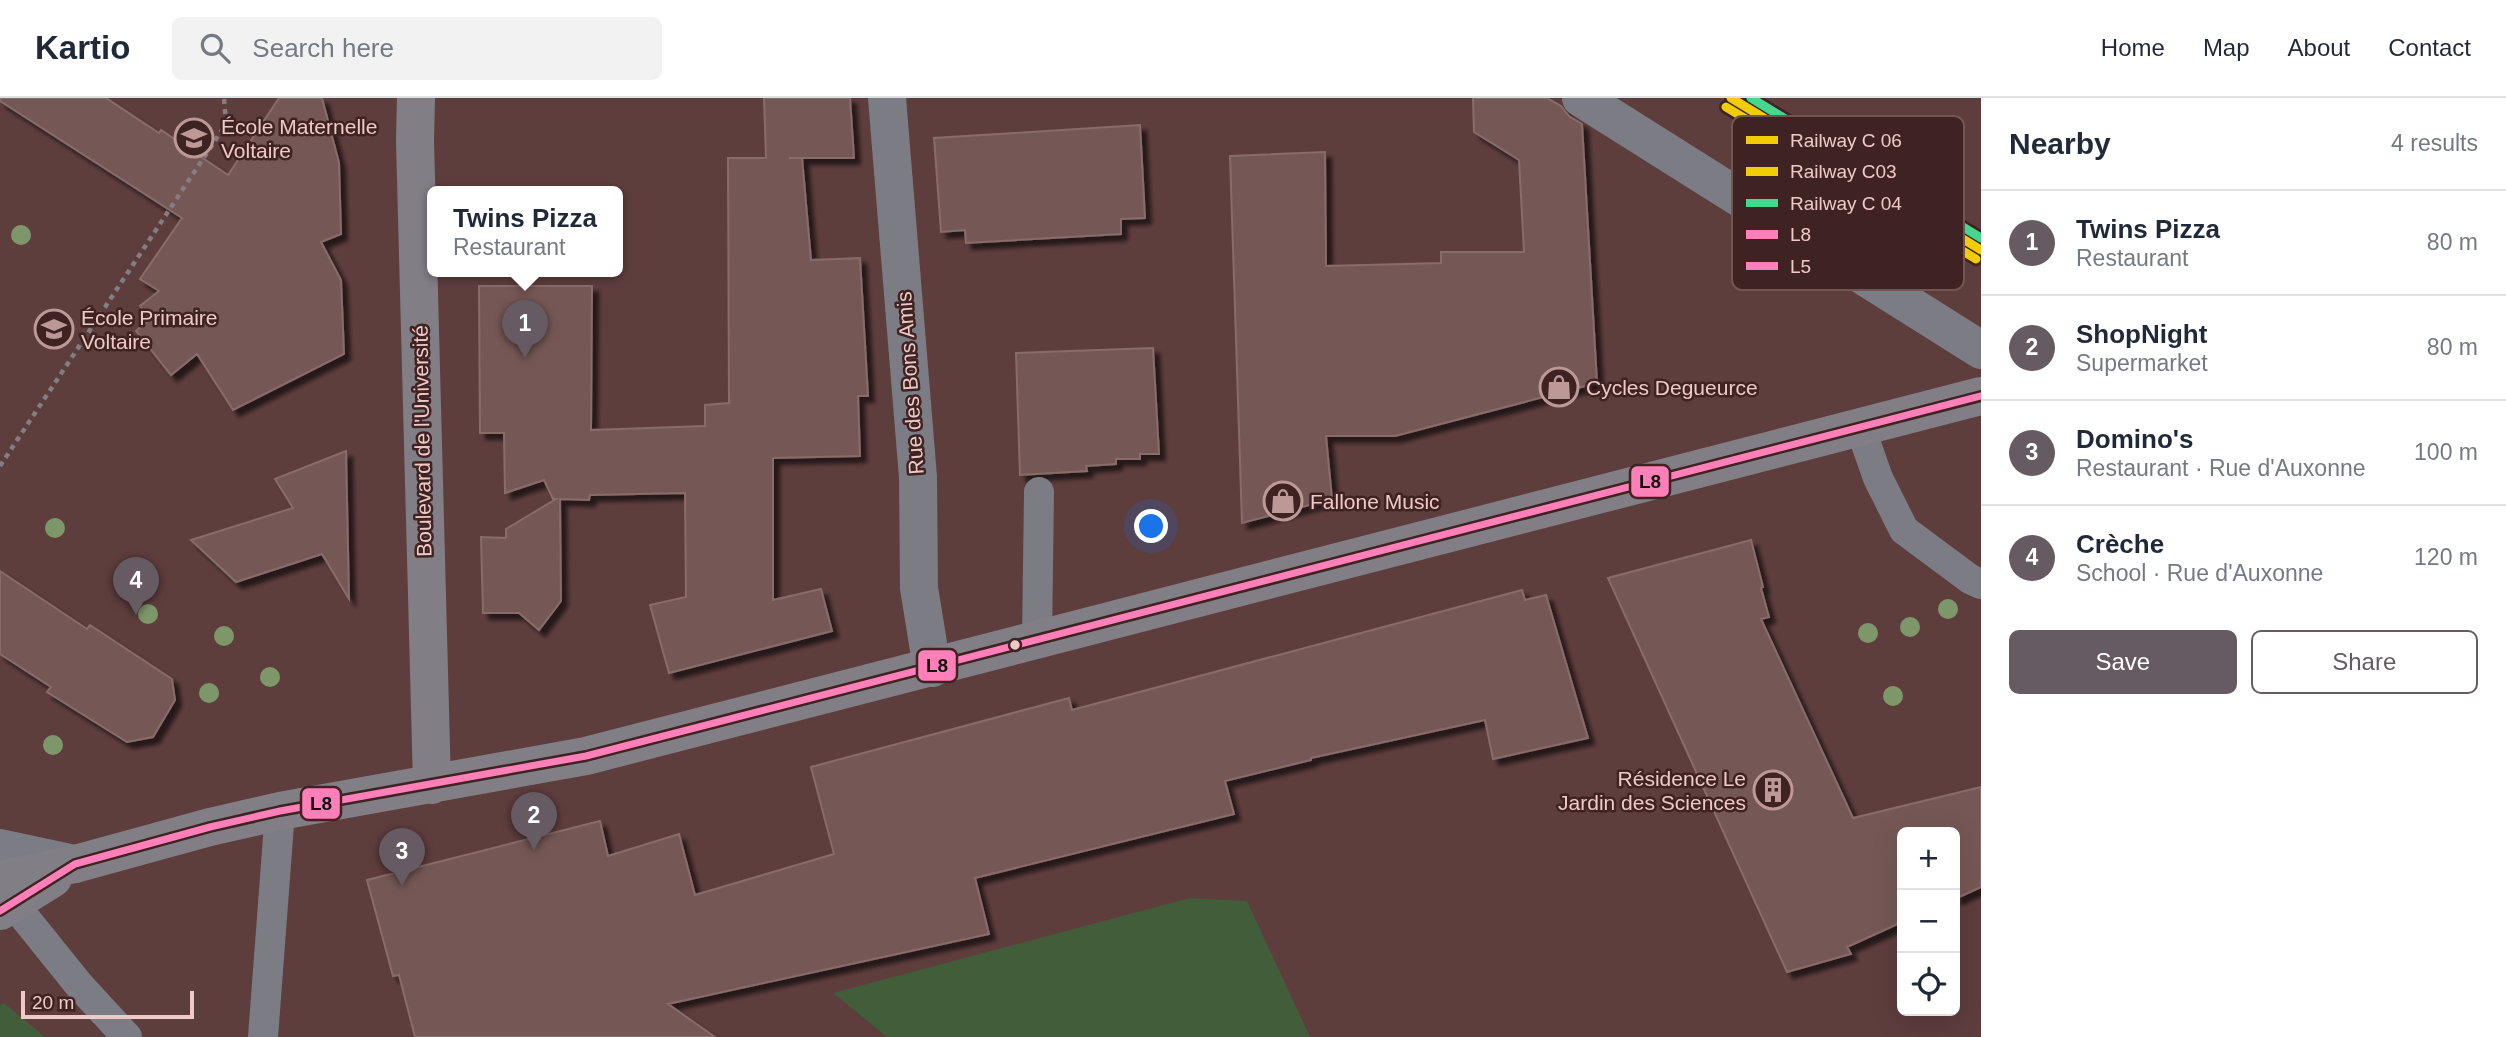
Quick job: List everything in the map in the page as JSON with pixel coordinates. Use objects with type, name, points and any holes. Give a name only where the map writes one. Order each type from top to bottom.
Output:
[{"type":"main road","name":"Boulevard de l'Université","points":[[416,98],[432,785]]},
{"type":"main road","points":[[4,898],[75,864],[210,827],[280,811],[586,756],[1981,396]]},
{"type":"street","name":"Rue des Bons Amis","points":[[887,98],[918,477],[919,588],[932,668]]},
{"type":"street","points":[[1581,98],[1732,193]]},
{"type":"street","points":[[1886,290],[1981,350]]},
{"type":"street","points":[[0,848],[75,864]]},
{"type":"lane","points":[[1860,427],[1878,478],[1904,530],[1970,579],[1981,584]]},
{"type":"lane","points":[[1037,641],[1039,492]]},
{"type":"lane","points":[[263,1037],[280,811]]},
{"type":"lane","points":[[4,898],[127,1037]]},
{"type":"path","points":[[0,466],[226,124],[224,98]]},
{"type":"green space","points":[[1190,898],[1247,901],[1310,1037],[887,1037],[833,993]]},
{"type":"green space","points":[[4,1003],[45,1037],[0,1037],[0,1005]]},
{"type":"building","points":[[0,98],[106,98],[159,133],[161,130],[228,175],[279,98],[322,98],[339,163],[341,234],[321,242],[341,280],[344,354],[233,410],[197,354],[171,375],[136,331],[150,319],[140,306],[159,291],[140,279],[182,218],[0,101]]},
{"type":"building","points":[[764,98],[850,98],[854,158],[802,158],[811,260],[860,258],[868,396],[858,396],[860,456],[773,458],[773,600],[821,589],[832,631],[669,673],[650,605],[686,597],[685,493],[590,495],[589,500],[560,499],[561,601],[539,630],[519,613],[483,613],[481,537],[506,538],[506,529],[556,499],[553,499],[544,480],[505,493],[504,433],[480,433],[479,286],[592,286],[591,430],[705,426],[705,405],[729,403],[728,158],[766,158]]},
{"type":"building","points":[[1473,98],[1547,98],[1582,124],[1597,383],[1395,436],[1326,436],[1332,499],[1242,523],[1230,156],[1325,152],[1326,266],[1441,263],[1441,252],[1524,252],[1519,160],[1474,132]]},
{"type":"building","points":[[1140,125],[1145,218],[1121,219],[1121,234],[966,243],[965,230],[941,232],[934,138]]},
{"type":"building","points":[[1153,348],[1159,454],[1140,454],[1140,459],[1116,459],[1116,464],[1086,466],[1087,471],[1020,475],[1016,353]]},
{"type":"building","points":[[346,451],[349,599],[322,554],[236,582],[191,540],[293,508],[275,479]]},
{"type":"building","name":"Résidence Le Jardin des Sciences","points":[[1751,540],[1769,617],[1761,619],[1853,818],[1981,787],[1981,887],[1960,897],[1960,827],[1897,827],[1897,924],[1847,947],[1851,954],[1787,972],[1608,578]]},
{"type":"building","points":[[0,571],[87,629],[90,625],[172,679],[175,700],[153,737],[127,742],[47,692],[51,687],[0,654]]},
{"type":"building","points":[[1522,590],[1525,600],[1546,595],[1588,738],[1493,759],[1485,720],[1311,758],[1225,781],[1234,814],[975,878],[989,934],[668,1004],[715,1037],[415,1037],[399,975],[393,976],[367,880],[600,821],[608,856],[679,834],[695,895],[834,854],[811,767],[1069,698],[1072,710]]},
{"type":"transit line","points":[[1731,98],[1761,116]]},
{"type":"transit line","points":[[1751,98],[1781,116]]},
{"type":"transit line","points":[[1964,228],[1981,238]]},
{"type":"transit line","points":[[1964,240],[1981,250]]},
{"type":"transit line","name":"L8","points":[[0,911],[75,864],[210,827],[280,811],[586,756],[1981,396]]},
{"type":"rail line","name":"C03","points":[[1726,107],[1741,116]]},
{"type":"rail line","name":"C03","points":[[1964,252],[1976,259]]},
{"type":"place","name":"École Maternelle Voltaire","points":[[194,138]]},
{"type":"place","name":"École Primaire Voltaire","points":[[54,329]]},
{"type":"place","name":"Twins Pizza","points":[[525,358]]},
{"type":"place","name":"Cycles Degueurce","points":[[1559,387]]},
{"type":"place","name":"Fallone Music","points":[[1283,501]]},
{"type":"place","name":"Crèche","points":[[136,615]]},
{"type":"place","name":"Résidence Le Jardin des Sciences","points":[[1773,790]]},
{"type":"place","name":"ShopNight","points":[[534,850]]},
{"type":"place","name":"Domino's","points":[[402,886]]}]
